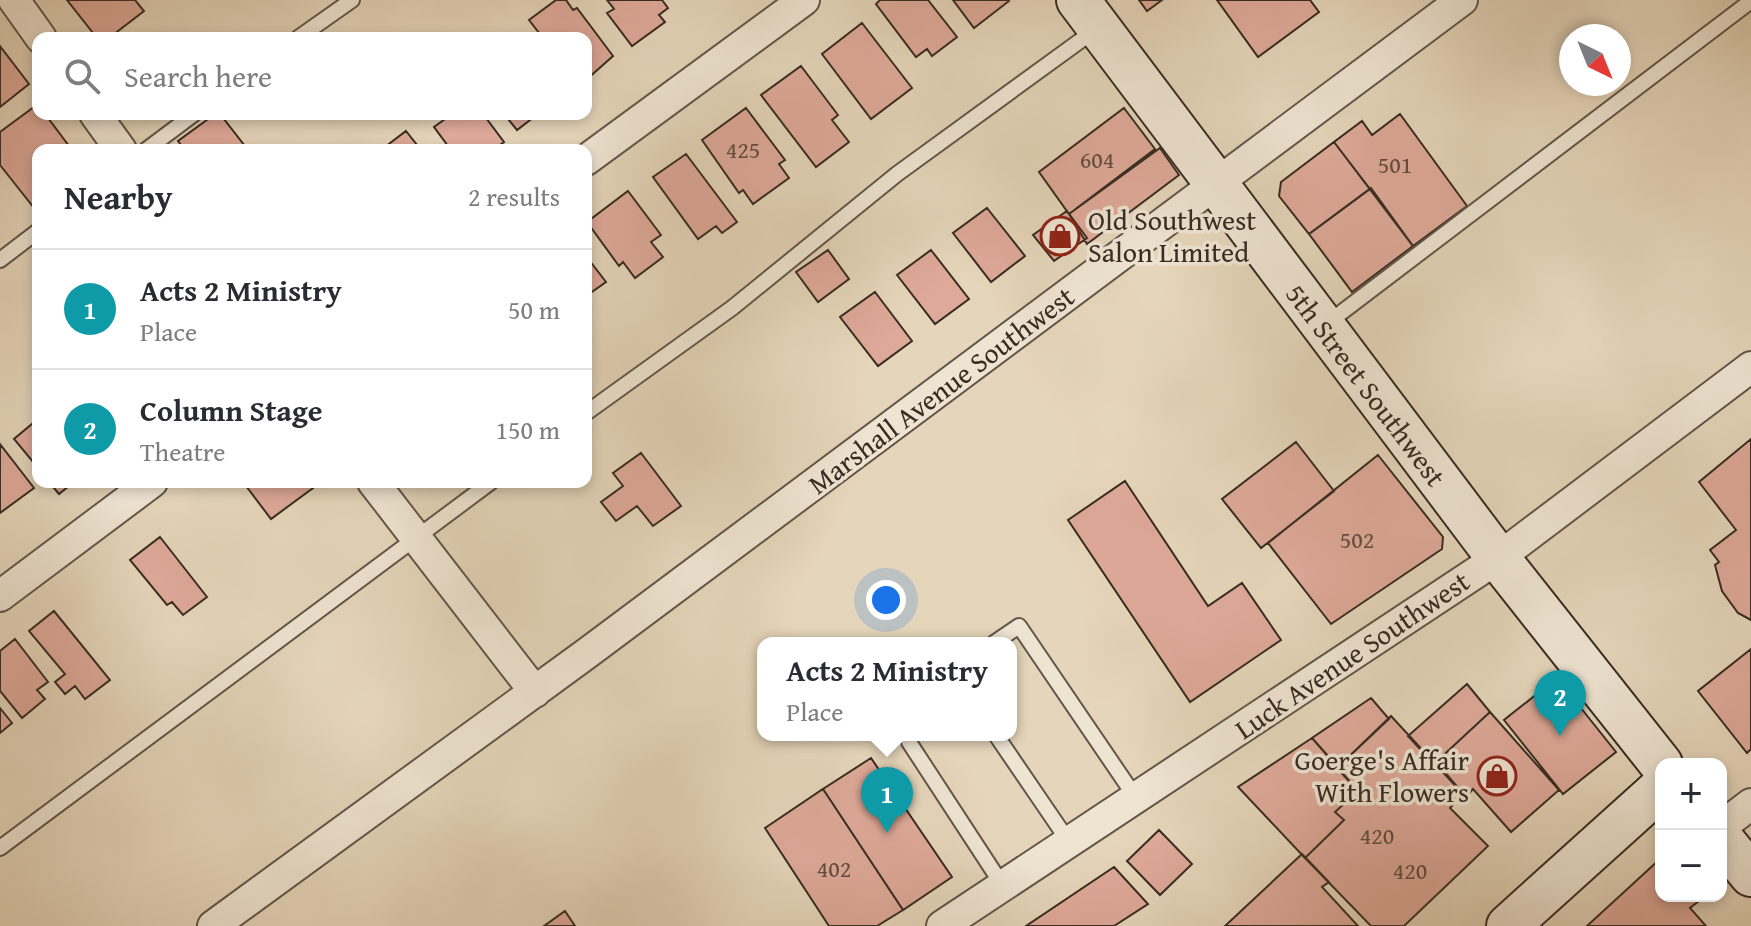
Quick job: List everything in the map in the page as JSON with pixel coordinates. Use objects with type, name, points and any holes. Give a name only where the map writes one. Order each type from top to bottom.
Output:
[{"type":"street","points":[[14,0],[37,32]]},
{"type":"street","points":[[592,156],[804,0]]},
{"type":"street","name":"Marshall Avenue Southwest","points":[[213,926],[535,692],[1462,0]]},
{"type":"street","name":"5th Street Southwest","points":[[1088,14],[1498,558],[1656,758]]},
{"type":"street","points":[[99,120],[117,144]]},
{"type":"street","name":"Luck Avenue Southwest","points":[[942,926],[1498,558],[1751,367]]},
{"type":"street","points":[[0,596],[144,488]]},
{"type":"street","points":[[378,488],[535,692]]},
{"type":"street","points":[[1508,926],[1655,793]]},
{"type":"street","points":[[1727,822],[1751,804]]},
{"type":"street","points":[[1727,845],[1751,875]]},
{"type":"lane","points":[[307,32],[352,0]]},
{"type":"lane","points":[[1322,327],[1751,1]]},
{"type":"lane","points":[[592,409],[732,308],[1088,14]]},
{"type":"lane","points":[[154,144],[186,120]]},
{"type":"lane","points":[[0,260],[32,236]]},
{"type":"lane","points":[[0,848],[483,488]]},
{"type":"lane","points":[[1003,637],[1019,626],[1136,798]]},
{"type":"lane","points":[[909,741],[1003,886]]},
{"type":"lane","points":[[1000,741],[1069,842]]},
{"type":"building","points":[[67,0],[135,0],[144,11],[117,32],[92,32]]},
{"type":"building","points":[[556,0],[566,0],[573,10],[577,8],[613,56],[592,75],[592,32],[538,32],[529,20]]},
{"type":"building","points":[[607,0],[662,0],[668,8],[659,15],[665,22],[632,46],[607,13],[614,9]]},
{"type":"building","points":[[880,0],[928,0],[957,37],[932,56],[927,49],[916,57],[876,4]]},
{"type":"building","points":[[953,0],[1008,0],[1009,1],[974,28]]},
{"type":"building","points":[[1139,0],[1162,0],[1147,11]]},
{"type":"building","points":[[1217,0],[1310,0],[1319,12],[1258,57]]},
{"type":"building","points":[[862,23],[912,88],[871,119],[822,54]]},
{"type":"building","points":[[0,46],[29,84],[0,107]]},
{"type":"building","points":[[801,66],[838,115],[832,120],[849,142],[816,167],[761,95]]},
{"type":"building","points":[[32,108],[32,120],[50,120],[68,144],[32,144],[32,205],[0,165],[0,132]]},
{"type":"building","points":[[746,108],[785,160],[779,164],[789,178],[753,204],[743,190],[739,193],[702,140]]},
{"type":"building","points":[[1124,108],[1155,149],[1069,214],[1039,172]]},
{"type":"building","points":[[1400,114],[1467,206],[1413,246],[1334,142],[1362,121],[1372,135]]},
{"type":"building","points":[[207,120],[225,120],[243,144],[180,144],[178,141]]},
{"type":"building","points":[[444,120],[488,120],[504,142],[447,144],[434,127]]},
{"type":"building","points":[[509,120],[530,120],[517,130]]},
{"type":"building","points":[[406,131],[416,144],[389,144]]},
{"type":"building","points":[[1334,142],[1370,189],[1309,234],[1279,196],[1281,182]]},
{"type":"building","points":[[1160,148],[1179,175],[1087,244],[1069,214]]},
{"type":"building","points":[[686,154],[737,222],[722,233],[716,226],[698,239],[653,177]]},
{"type":"building","points":[[1371,188],[1413,246],[1352,292],[1309,234]]},
{"type":"building","points":[[628,191],[661,235],[651,242],[663,257],[635,278],[623,262],[619,266],[592,229],[592,218]]},
{"type":"building","points":[[987,208],[1025,256],[991,282],[953,233]]},
{"type":"building","name":"Old Southwest Salon Limited","points":[[1067,211],[1087,238],[1054,261],[1033,235]]},
{"type":"building","points":[[828,250],[849,279],[818,302],[796,272]]},
{"type":"building","points":[[931,250],[969,299],[935,324],[897,275]]},
{"type":"building","points":[[592,264],[606,282],[592,292]]},
{"type":"building","points":[[875,292],[912,341],[878,366],[840,317]]},
{"type":"building","points":[[32,424],[32,461],[14,439]]},
{"type":"building","points":[[1751,439],[1751,620],[1738,613],[1722,591],[1715,565],[1719,562],[1710,550],[1736,530],[1699,482]]},
{"type":"building","points":[[1296,442],[1334,491],[1261,548],[1222,499]]},
{"type":"building","points":[[0,444],[34,488],[0,513]]},
{"type":"building","points":[[641,453],[681,506],[653,526],[637,506],[616,521],[601,502],[623,486],[613,473]]},
{"type":"building","points":[[1378,455],[1443,537],[1442,549],[1331,624],[1268,543]]},
{"type":"building","points":[[1125,481],[1208,606],[1242,583],[1281,640],[1190,702],[1068,520]]},
{"type":"building","points":[[248,488],[313,488],[271,519]]},
{"type":"building","points":[[160,537],[207,597],[183,615],[172,602],[167,605],[130,560]]},
{"type":"building","points":[[54,611],[110,680],[85,699],[75,686],[65,694],[55,682],[65,674],[29,631]]},
{"type":"building","points":[[15,639],[48,682],[37,690],[45,699],[22,718],[0,691],[0,651]]},
{"type":"building","points":[[1751,649],[1751,749],[1747,753],[1698,691]]},
{"type":"building","points":[[1557,678],[1616,752],[1563,794],[1504,720]]},
{"type":"building","points":[[1467,684],[1490,712],[1434,764],[1408,736]]},
{"type":"building","points":[[1371,698],[1389,719],[1338,767],[1312,738]]},
{"type":"building","points":[[0,708],[12,723],[0,733]]},
{"type":"building","name":"Goerge's Affair With Flowers","points":[[1490,712],[1559,790],[1511,832],[1473,789],[1466,797],[1436,762]]},
{"type":"building","points":[[1391,716],[1463,794],[1450,808],[1488,846],[1404,926],[1371,926],[1305,858],[1344,820],[1335,812],[1358,791],[1337,768]]},
{"type":"building","points":[[1312,738],[1358,791],[1335,812],[1344,820],[1305,858],[1238,787]]},
{"type":"building","points":[[871,758],[952,877],[903,910],[823,789]]},
{"type":"building","points":[[823,789],[903,910],[877,926],[829,926],[765,828]]},
{"type":"building","points":[[1159,830],[1192,864],[1160,895],[1127,861]]},
{"type":"building","points":[[1302,854],[1329,882],[1322,887],[1358,926],[1225,926]]},
{"type":"building","points":[[1655,864],[1655,902],[1698,902],[1690,908],[1706,926],[1587,926]]},
{"type":"building","points":[[1114,867],[1148,904],[1114,926],[1026,926]]},
{"type":"building","points":[[565,911],[575,926],[544,926]]},
{"type":"place","name":"Old Southwest Salon Limited","points":[[1060,236]]},
{"type":"place","name":"Column Stage","points":[[1560,736]]},
{"type":"place","name":"Goerge's Affair With Flowers","points":[[1497,776]]},
{"type":"place","name":"Acts 2 Ministry","points":[[887,833]]}]
